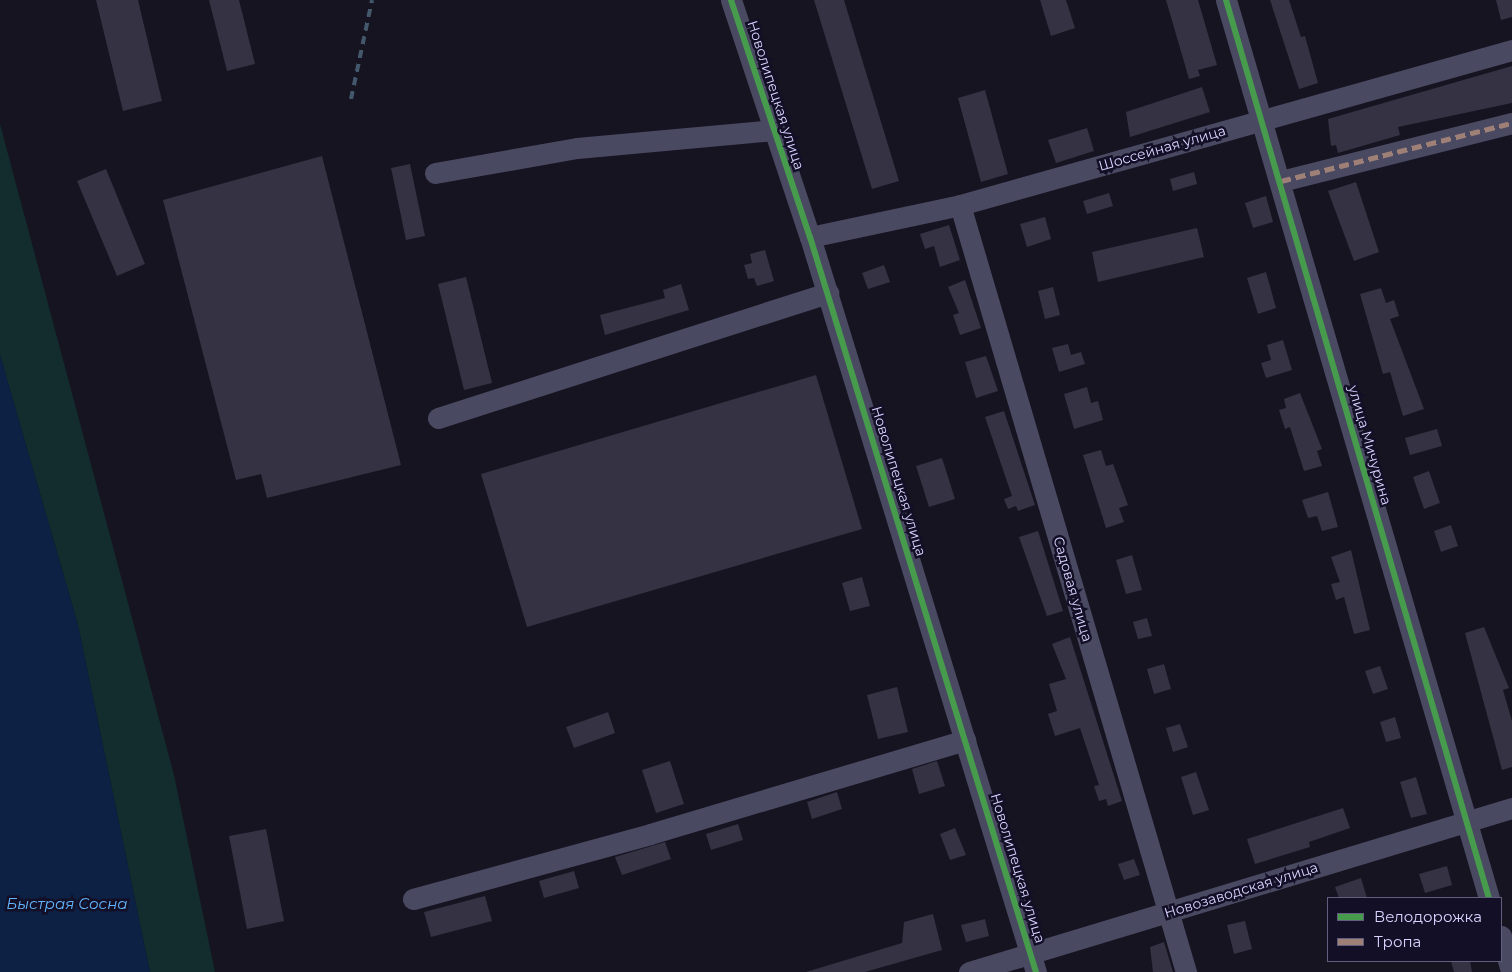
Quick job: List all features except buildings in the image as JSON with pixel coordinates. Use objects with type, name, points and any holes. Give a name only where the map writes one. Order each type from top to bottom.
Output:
[{"type":"street","name":"Новолипецкая улица","points":[[731,0],[828,293],[1034,963]]},
{"type":"street","name":"улица Мичурина","points":[[1226,0],[1263,119],[1489,897]]},
{"type":"street","name":"Шоссейная улица","points":[[810,237],[960,205],[1512,50]]},
{"type":"street","points":[[1281,181],[1512,123]]},
{"type":"street","points":[[435,173],[577,148],[774,130]]},
{"type":"street","name":"Садовая улица","points":[[960,205],[1186,972]]},
{"type":"street","points":[[438,418],[828,293]]},
{"type":"street","points":[[412,899],[965,740]]},
{"type":"street","name":"Новозаводская улица","points":[[970,972],[1034,963],[1168,913],[1512,808]]},
{"type":"street","points":[[1502,940],[1511,972]]},
{"type":"green space","points":[[0,124],[174,775],[215,972],[150,972],[78,625],[0,355]]},
{"type":"water","name":"Быстрая Сосна","points":[[0,355],[78,625],[150,972],[0,972]]},
{"type":"railway","points":[[351,99],[372,0]]},
{"type":"marked path","points":[[1281,181],[1512,123]]},
{"type":"cycle path","points":[[731,0],[810,237],[1036,972]]},
{"type":"cycle path","points":[[1226,0],[1489,897]]}]
